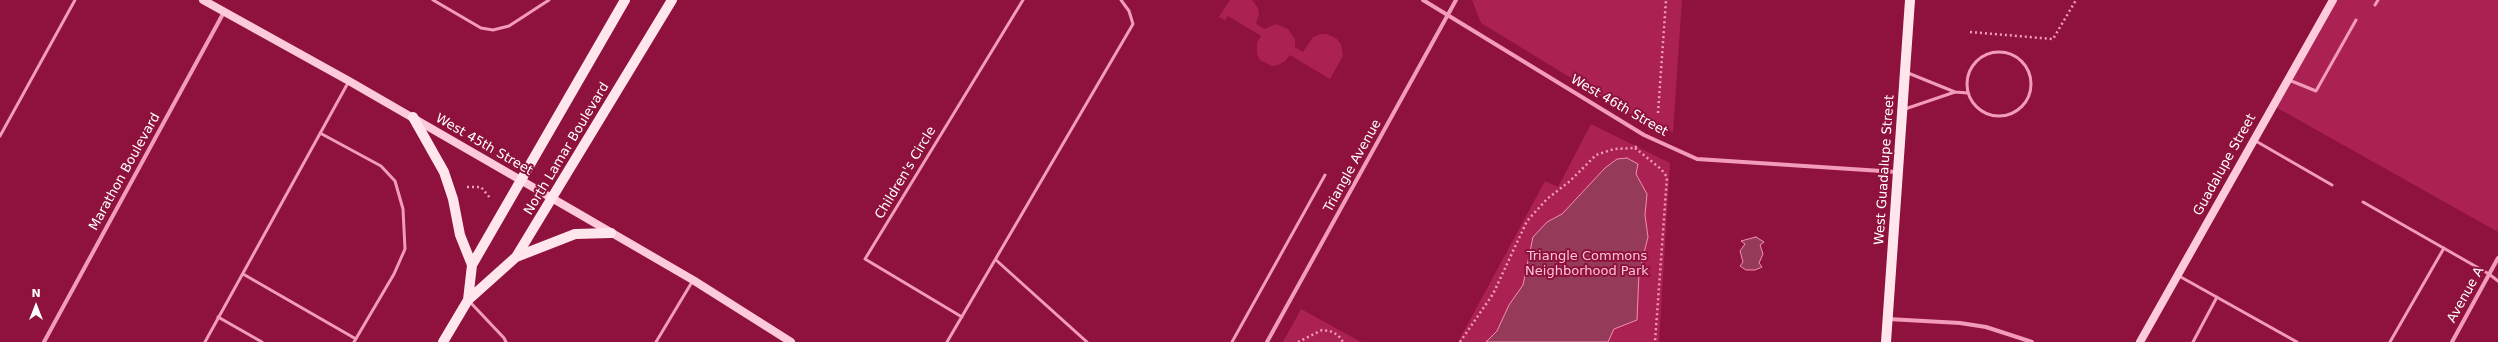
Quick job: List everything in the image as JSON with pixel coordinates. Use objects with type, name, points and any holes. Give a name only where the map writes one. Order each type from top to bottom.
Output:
[{"type":"main road","name":"West 45th Street","points":[[203,0],[349,81],[693,280],[791,342]]},
{"type":"main road","name":"North Lamar Boulevard","points":[[468,300],[472,264],[625,0]]},
{"type":"main road","name":"North Lamar Boulevard","points":[[443,342],[468,300],[516,256],[553,199],[672,0]]},
{"type":"main road","name":"West Guadalupe Street","points":[[1886,342],[1910,0]]},
{"type":"main road","name":"Guadalupe Street","points":[[2140,342],[2253,139],[2333,0]]},
{"type":"main road","points":[[412,117],[444,172],[453,199],[460,235],[472,264]]},
{"type":"main road","points":[[516,256],[575,234],[611,233]]},
{"type":"street","name":"West 46th Street","points":[[1423,0],[1644,135],[1697,159],[1897,172]]},
{"type":"street","name":"Triangle Avenue","points":[[1267,342],[1456,0]]},
{"type":"street","name":"Marathon Boulevard","points":[[44,342],[224,12]]},
{"type":"street","name":"Avenue A","points":[[2452,342],[2498,258]]},
{"type":"street","points":[[1888,318],[1960,323],[1986,327],[2032,342]]},
{"type":"lane","points":[[0,136],[75,0]]},
{"type":"lane","points":[[433,0],[481,28],[493,30],[509,26],[549,0]]},
{"type":"lane","name":"Children's Circle","points":[[962,317],[865,259],[1023,0]]},
{"type":"lane","points":[[948,342],[1133,24],[1129,11],[1121,0]]},
{"type":"lane","points":[[2375,6],[2378,0]]},
{"type":"lane","points":[[2287,79],[2316,91],[2356,20]]},
{"type":"lane","points":[[1999,52],[2014,56],[2027,66],[2031,77],[2031,87],[2026,102],[2014,112],[2004,115],[1984,112],[1976,106],[1968,93],[1968,77],[1972,67],[1979,59],[1988,54],[1999,52]]},
{"type":"lane","points":[[1904,71],[1955,92],[1968,93]]},
{"type":"lane","points":[[205,342],[349,81]]},
{"type":"lane","points":[[1902,110],[1955,92]]},
{"type":"lane","points":[[243,274],[355,340],[394,274],[405,249],[403,209],[395,181],[381,166],[320,133]]},
{"type":"lane","points":[[2253,139],[2332,185]]},
{"type":"lane","points":[[1232,342],[1325,175]]},
{"type":"lane","points":[[2363,202],[2490,274],[2498,281]]},
{"type":"lane","points":[[2390,342],[2444,248]]},
{"type":"lane","points":[[996,260],[1087,342]]},
{"type":"lane","points":[[2178,275],[2297,342]]},
{"type":"lane","points":[[656,342],[693,280]]},
{"type":"lane","points":[[2193,342],[2217,297]]},
{"type":"lane","points":[[468,300],[504,338],[506,342]]},
{"type":"lane","points":[[218,317],[259,341]]},
{"type":"path","points":[[1658,113],[1666,0]]},
{"type":"path","points":[[1970,32],[2053,39],[2076,0]]},
{"type":"path","points":[[1635,148],[1640,140]]},
{"type":"path","points":[[1460,342],[1494,294],[1527,221],[1547,199],[1570,181],[1596,155],[1614,149],[1635,148],[1661,169],[1667,177],[1654,342]]},
{"type":"path","points":[[467,187],[482,186],[491,198]]},
{"type":"path","points":[[1298,342],[1322,330],[1330,330],[1338,335],[1342,342]]},
{"type":"green space","points":[[1230,0],[1252,0],[1258,8],[1259,14],[1256,24],[1265,29],[1276,24],[1288,29],[1295,39],[1295,47],[1303,52],[1313,37],[1321,34],[1327,34],[1337,39],[1341,44],[1343,56],[1330,79],[1290,55],[1285,61],[1278,65],[1272,66],[1260,60],[1257,54],[1257,42],[1261,36],[1228,16],[1225,20],[1219,17]]},
{"type":"green space","points":[[1472,0],[1682,0],[1673,132],[1648,125],[1481,23]]},
{"type":"green space","points":[[2333,0],[2498,0],[2498,232],[2272,105]]},
{"type":"green space","name":"Triangle Commons Neighborhood Park","points":[[1591,124],[1670,163],[1659,342],[1458,342],[1545,181],[1558,187]]},
{"type":"green space","points":[[1301,309],[1361,342],[1283,342]]},
{"type":"shaded area","points":[[1627,158],[1638,164],[1636,174],[1647,194],[1645,215],[1648,237],[1639,273],[1637,320],[1614,329],[1608,342],[1486,342],[1497,331],[1509,305],[1523,285],[1533,237],[1547,222],[1562,214],[1605,168],[1617,159]]},
{"type":"shaded area","points":[[1756,237],[1764,242],[1760,245],[1763,254],[1759,263],[1762,267],[1755,270],[1746,270],[1740,266],[1743,262],[1740,251],[1745,244],[1741,241]]}]
